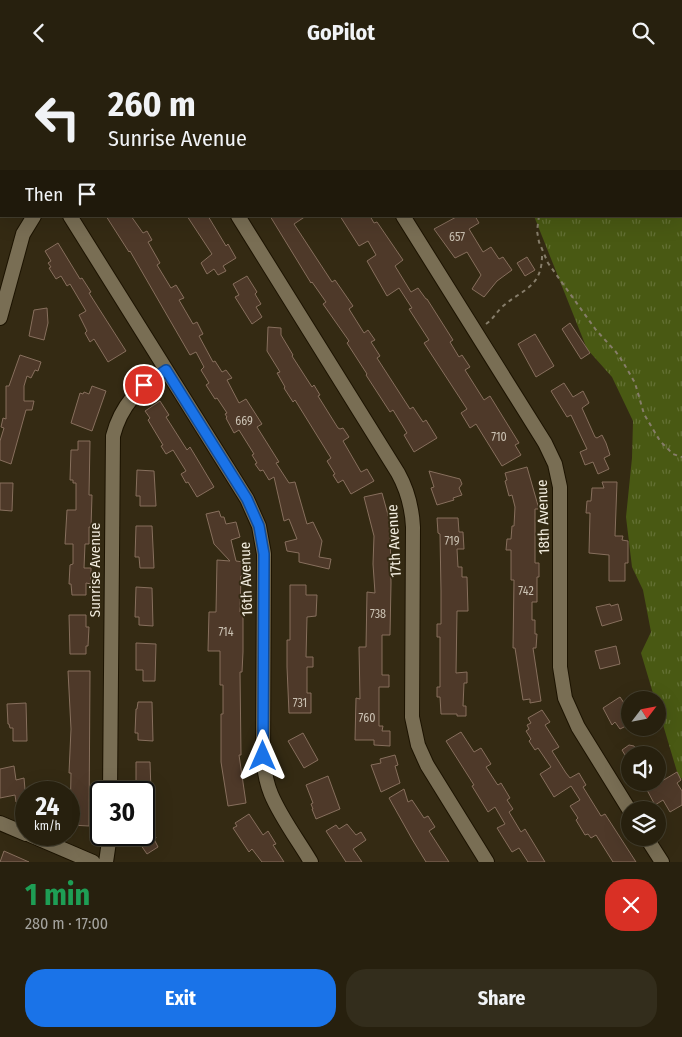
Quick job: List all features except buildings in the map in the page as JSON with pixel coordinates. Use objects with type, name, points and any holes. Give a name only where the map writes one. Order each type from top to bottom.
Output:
[{"type":"street","points":[[0,318],[23,234],[33,217]]},
{"type":"street","name":"16th Avenue","points":[[71,217],[247,499],[259,526],[264,554],[263,756],[265,774],[270,794],[311,862]]},
{"type":"street","name":"17th Avenue","points":[[239,217],[407,490],[412,508],[413,527],[412,717],[415,735],[427,765],[488,862]]},
{"type":"street","name":"18th Avenue","points":[[408,218],[545,443],[555,464],[560,487],[560,667],[565,698],[578,727],[624,801]]},
{"type":"street","name":"Sunrise Avenue","points":[[110,781],[113,436],[119,418],[129,401],[144,385],[166,370]]},
{"type":"street","points":[[0,823],[15,829]]},
{"type":"street","points":[[56,846],[93,862]]},
{"type":"street","points":[[106,862],[108,846]]},
{"type":"street","points":[[652,846],[662,862]]},
{"type":"path","points":[[539,217],[537,231],[542,251],[548,263],[596,330],[624,362],[635,383],[644,414],[660,441],[673,454],[682,457]]},
{"type":"path","points":[[483,326],[493,319],[502,307],[525,292],[535,281],[541,268],[542,251]]},
{"type":"green space","points":[[534,217],[682,217],[682,779],[678,775],[666,735],[666,691],[652,691],[641,653],[651,632],[643,590],[632,567],[626,517],[632,458],[633,421],[612,377],[587,349]]},
{"type":"route","points":[[144,385],[166,370],[247,499],[259,526],[264,554],[263,756]]}]
